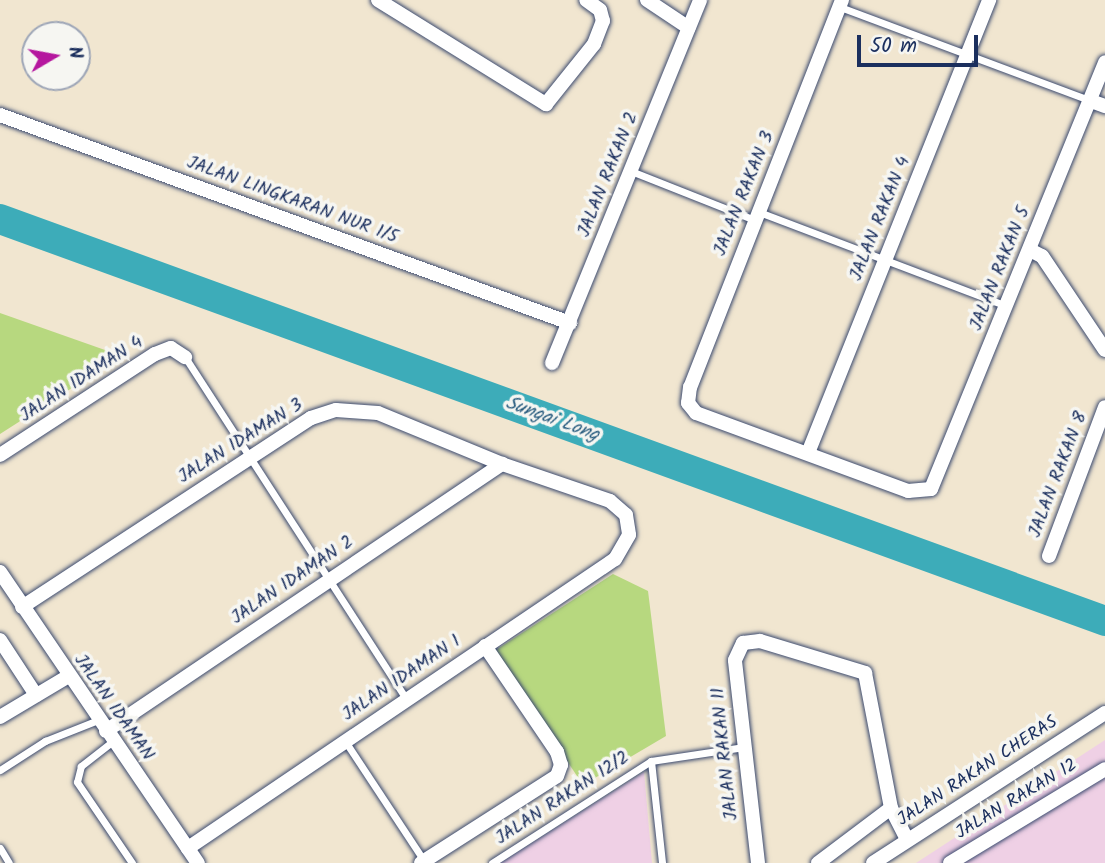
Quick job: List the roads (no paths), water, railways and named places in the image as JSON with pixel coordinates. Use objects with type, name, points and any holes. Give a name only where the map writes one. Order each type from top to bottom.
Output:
[{"type":"street","points":[[378,0],[546,104],[594,44],[603,21],[600,10],[586,0]]},
{"type":"street","points":[[647,0],[689,28]]},
{"type":"street","name":"JALAN RAKAN 2","points":[[552,363],[700,0]]},
{"type":"street","name":"JALAN RAKAN 4","points":[[808,453],[989,0]]},
{"type":"street","name":"JALAN RAKAN 3","points":[[808,453],[696,413],[688,403],[690,387],[840,4]]},
{"type":"street","name":"JALAN RAKAN 5","points":[[808,453],[908,491],[931,489],[1030,250],[1098,104],[1105,62]]},
{"type":"street","name":"JALAN LINGKARAN NUR 1/5","points":[[0,115],[570,323]]},
{"type":"street","points":[[1030,250],[1042,256],[1105,350]]},
{"type":"street","name":"JALAN IDAMAN 4","points":[[0,456],[155,354],[171,348],[185,357]]},
{"type":"street","name":"JALAN RAKAN 8","points":[[1049,556],[1105,407]]},
{"type":"street","name":"JALAN IDAMAN 3","points":[[22,607],[311,418],[336,410],[378,414],[502,464],[610,501],[626,515],[629,535]]},
{"type":"street","name":"JALAN IDAMAN 2","points":[[106,731],[502,464]]},
{"type":"street","name":"JALAN IDAMAN 1","points":[[188,848],[615,559],[629,535]]},
{"type":"street","name":"JALAN IDAMAN","points":[[0,572],[67,677],[198,863]]},
{"type":"street","points":[[0,640],[36,695]]},
{"type":"street","name":"JALAN RAKAN 11","points":[[758,863],[735,660],[743,643],[760,641],[856,667],[866,673],[891,808]]},
{"type":"street","points":[[422,862],[557,776],[561,765],[485,646]]},
{"type":"street","points":[[0,717],[67,677]]},
{"type":"street","name":"JALAN RAKAN CHERAS","points":[[873,863],[1105,713]]},
{"type":"street","name":"JALAN RAKAN 12","points":[[950,863],[1105,769]]},
{"type":"street","points":[[818,863],[891,808],[907,840]]},
{"type":"lane","points":[[840,4],[1098,104]]},
{"type":"lane","points":[[631,171],[885,259],[1007,306]]},
{"type":"lane","points":[[185,357],[406,698]]},
{"type":"lane","points":[[0,770],[46,741],[106,731]]},
{"type":"lane","points":[[106,731],[75,773],[82,792],[132,863]]},
{"type":"lane","points":[[344,740],[422,862]]},
{"type":"lane","points":[[662,863],[651,761],[744,747]]},
{"type":"lane","name":"JALAN RAKAN 12/2","points":[[492,863],[651,761]]},
{"type":"lane","points":[[0,848],[9,863]]},
{"type":"waterway","name":"Sungai Long","points":[[0,219],[1105,621]]}]
